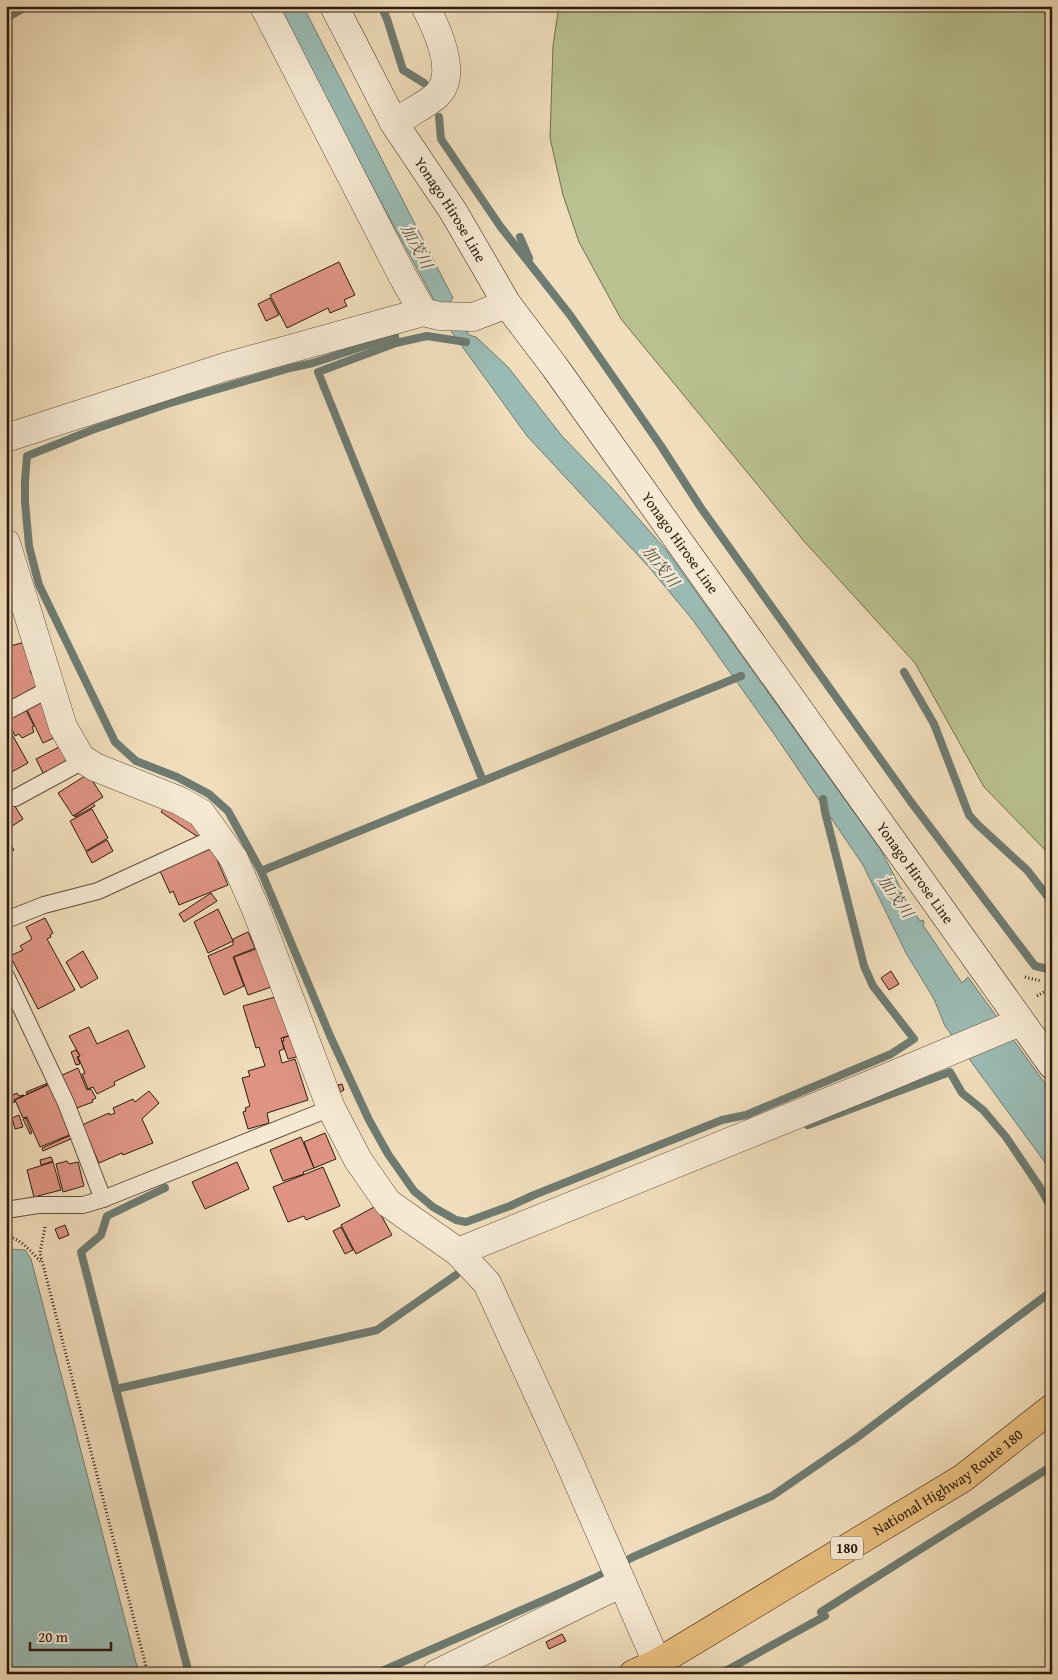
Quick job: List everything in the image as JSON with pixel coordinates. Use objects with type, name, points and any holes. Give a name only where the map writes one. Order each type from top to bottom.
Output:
[{"type":"highway","name":"National Highway Route 180","points":[[651,1670],[963,1478],[1052,1408]]},
{"type":"street","points":[[264,6],[397,266],[431,314]]},
{"type":"street","name":"Yonago Hirose Line","points":[[334,6],[394,123],[454,210],[507,304],[611,446],[1052,1065]]},
{"type":"street","points":[[394,123],[438,94],[443,86],[445,77],[443,48],[437,30],[425,6]]},
{"type":"street","points":[[6,438],[225,367],[431,314],[473,317],[507,304]]},
{"type":"street","points":[[6,544],[63,727],[81,758],[95,767],[180,801],[201,813],[234,859],[257,912],[331,1108],[358,1160],[388,1203],[458,1252],[487,1283],[622,1583],[651,1670]]},
{"type":"street","points":[[458,1252],[1020,1022]]},
{"type":"street","points":[[436,1674],[622,1583]]},
{"type":"lane","points":[[6,712],[51,688]]},
{"type":"lane","points":[[15,798],[85,760]]},
{"type":"lane","points":[[6,920],[44,905],[98,891],[218,836]]},
{"type":"lane","points":[[6,976],[66,1103],[103,1199]]},
{"type":"lane","points":[[6,1210],[38,1205],[82,1205],[103,1199],[331,1108]]},
{"type":"path","points":[[1049,1000],[1048,1005],[1052,1014]]},
{"type":"path","points":[[49,1205],[40,1253],[42,1264],[148,1674]]},
{"type":"path","points":[[6,1237],[11,1237],[22,1244],[42,1264]]},
{"type":"green space","points":[[559,6],[1052,6],[1052,857],[984,787],[915,663],[803,540],[621,319],[579,242],[563,195],[550,138],[553,46]]},
{"type":"water","name":"加茂川","points":[[277,6],[303,6],[453,298],[450,302],[469,335],[476,337],[508,367],[562,436],[611,487],[666,550],[881,850],[905,897],[920,921],[923,920],[923,925],[962,983],[968,977],[1052,1093],[1052,1172],[945,1026],[934,999],[906,953],[863,865],[779,741],[692,619],[648,566],[527,436],[451,331]]},
{"type":"water","points":[[6,1249],[25,1250],[31,1259],[139,1674],[6,1674]]},
{"type":"building","points":[[339,262],[355,295],[344,300],[347,306],[330,313],[328,308],[287,328],[270,295]]},
{"type":"building","points":[[270,298],[279,315],[266,321],[258,304]]},
{"type":"building","points":[[6,604],[12,637],[6,638]]},
{"type":"building","points":[[25,642],[32,670],[30,671],[37,684],[36,687],[6,703],[6,665],[10,664],[7,647]]},
{"type":"building","points":[[42,701],[58,736],[43,743],[26,708]]},
{"type":"building","points":[[25,708],[34,726],[32,727],[34,732],[22,738],[19,734],[15,736],[6,718]]},
{"type":"building","points":[[9,729],[28,763],[6,775],[6,731]]},
{"type":"building","points":[[63,745],[71,760],[43,773],[36,759]]},
{"type":"building","points":[[88,774],[103,797],[73,816],[58,793]]},
{"type":"building","points":[[6,792],[23,819],[6,830]]},
{"type":"building","points":[[93,803],[95,806],[74,816]]},
{"type":"building","points":[[167,804],[203,830],[198,837],[161,812]]},
{"type":"building","points":[[92,809],[108,838],[86,851],[70,821]]},
{"type":"building","points":[[6,837],[14,850],[6,854]]},
{"type":"building","points":[[107,840],[113,851],[92,863],[86,852]]},
{"type":"building","points":[[212,848],[228,885],[179,905],[173,891],[170,893],[160,871]]},
{"type":"building","points":[[211,893],[217,901],[184,922],[179,914]]},
{"type":"building","points":[[218,909],[233,941],[208,953],[194,922]]},
{"type":"building","points":[[45,918],[53,933],[47,939],[75,990],[38,1009],[10,956],[23,950],[20,946],[32,939],[26,927]]},
{"type":"building","points":[[248,932],[255,948],[233,957],[244,986],[224,995],[208,956],[233,945],[233,939]]},
{"type":"building","points":[[259,948],[274,986],[248,995],[234,957]]},
{"type":"building","points":[[83,951],[98,978],[81,988],[66,962]]},
{"type":"building","points":[[891,971],[899,984],[889,990],[881,978]]},
{"type":"building","points":[[279,996],[291,1035],[281,1038],[284,1049],[279,1051],[282,1063],[295,1059],[308,1100],[267,1113],[269,1123],[248,1129],[243,1112],[246,1111],[245,1108],[250,1106],[242,1078],[250,1076],[248,1071],[265,1066],[259,1047],[256,1048],[243,1006]]},
{"type":"building","points":[[89,1027],[97,1044],[128,1030],[145,1067],[114,1082],[115,1085],[97,1094],[93,1087],[88,1089],[82,1074],[85,1073],[78,1057],[80,1056],[69,1036]]},
{"type":"building","points":[[292,1035],[304,1055],[288,1059],[282,1041],[284,1041],[283,1038]]},
{"type":"building","points":[[76,1050],[80,1056],[77,1057],[80,1064],[76,1065],[71,1052]]},
{"type":"building","points":[[78,1068],[87,1090],[91,1089],[96,1098],[92,1100],[93,1102],[74,1109],[60,1076]]},
{"type":"building","points":[[48,1083],[27,1094],[26,1092]]},
{"type":"building","points":[[50,1084],[72,1134],[40,1147],[27,1117],[23,1118],[15,1100]]},
{"type":"building","points":[[342,1084],[344,1090],[340,1092],[338,1085]]},
{"type":"building","points":[[149,1091],[159,1103],[142,1119],[153,1143],[99,1163],[82,1125],[109,1113],[110,1115],[115,1113],[113,1108],[133,1099],[135,1102]]},
{"type":"building","points":[[17,1093],[19,1096],[24,1095],[11,1103],[9,1097]]},
{"type":"building","points":[[19,1115],[23,1127],[15,1129],[12,1118]]},
{"type":"building","points":[[26,1118],[32,1133],[30,1134],[23,1119]]},
{"type":"building","points":[[325,1133],[336,1159],[314,1168],[304,1142]]},
{"type":"building","points":[[71,1135],[73,1138],[43,1151],[42,1148]]},
{"type":"building","points":[[301,1137],[314,1168],[303,1172],[304,1174],[283,1181],[270,1150]]},
{"type":"building","points":[[6,1145],[10,1162],[6,1163]]},
{"type":"building","points":[[51,1157],[53,1161],[41,1165],[40,1160]]},
{"type":"building","points":[[67,1161],[69,1164],[78,1162],[84,1186],[63,1192],[56,1164]]},
{"type":"building","points":[[53,1162],[61,1190],[34,1197],[27,1170]]},
{"type":"building","points":[[237,1162],[249,1189],[205,1209],[192,1182]]},
{"type":"building","points":[[323,1167],[340,1206],[306,1220],[304,1216],[288,1222],[273,1187]]},
{"type":"building","points":[[376,1206],[392,1235],[356,1254],[341,1225]]},
{"type":"building","points":[[65,1225],[69,1235],[59,1239],[55,1229]]},
{"type":"building","points":[[341,1227],[353,1250],[345,1254],[333,1231]]},
{"type":"building","points":[[562,1634],[566,1641],[549,1649],[546,1642]]},
{"type":"waterway","points":[[6,18],[28,6]]},
{"type":"waterway","points":[[381,6],[403,70],[424,83]]},
{"type":"waterway","points":[[439,117],[441,139],[500,226],[570,315],[661,446],[701,508],[911,802],[1035,966],[1052,970]]},
{"type":"waterway","points":[[520,237],[529,258]]},
{"type":"waterway","points":[[396,343],[395,336],[313,363],[167,404],[92,430],[27,456],[25,502],[29,546],[39,585],[115,742],[136,761],[177,777],[209,794],[228,811],[261,871],[331,1038],[369,1120],[388,1154],[414,1191],[433,1207],[456,1220],[466,1222],[722,1120],[746,1115],[891,1054],[914,1039],[873,986],[864,966],[823,799]]},
{"type":"waterway","points":[[466,342],[427,336],[396,343],[318,372],[483,781]]},
{"type":"waterway","points":[[904,672],[934,724],[969,815],[1027,870],[1052,902]]},
{"type":"waterway","points":[[261,871],[741,676]]},
{"type":"waterway","points":[[808,1125],[950,1072],[962,1093],[983,1110],[1006,1137],[1052,1209]]},
{"type":"waterway","points":[[165,1188],[107,1216],[101,1235],[81,1252],[189,1674]]},
{"type":"waterway","points":[[116,1389],[377,1330],[456,1275]]},
{"type":"waterway","points":[[375,1674],[597,1577],[633,1557],[772,1496],[855,1439],[1052,1291]]},
{"type":"waterway","points":[[720,1674],[825,1616],[821,1612],[1052,1466]]}]
